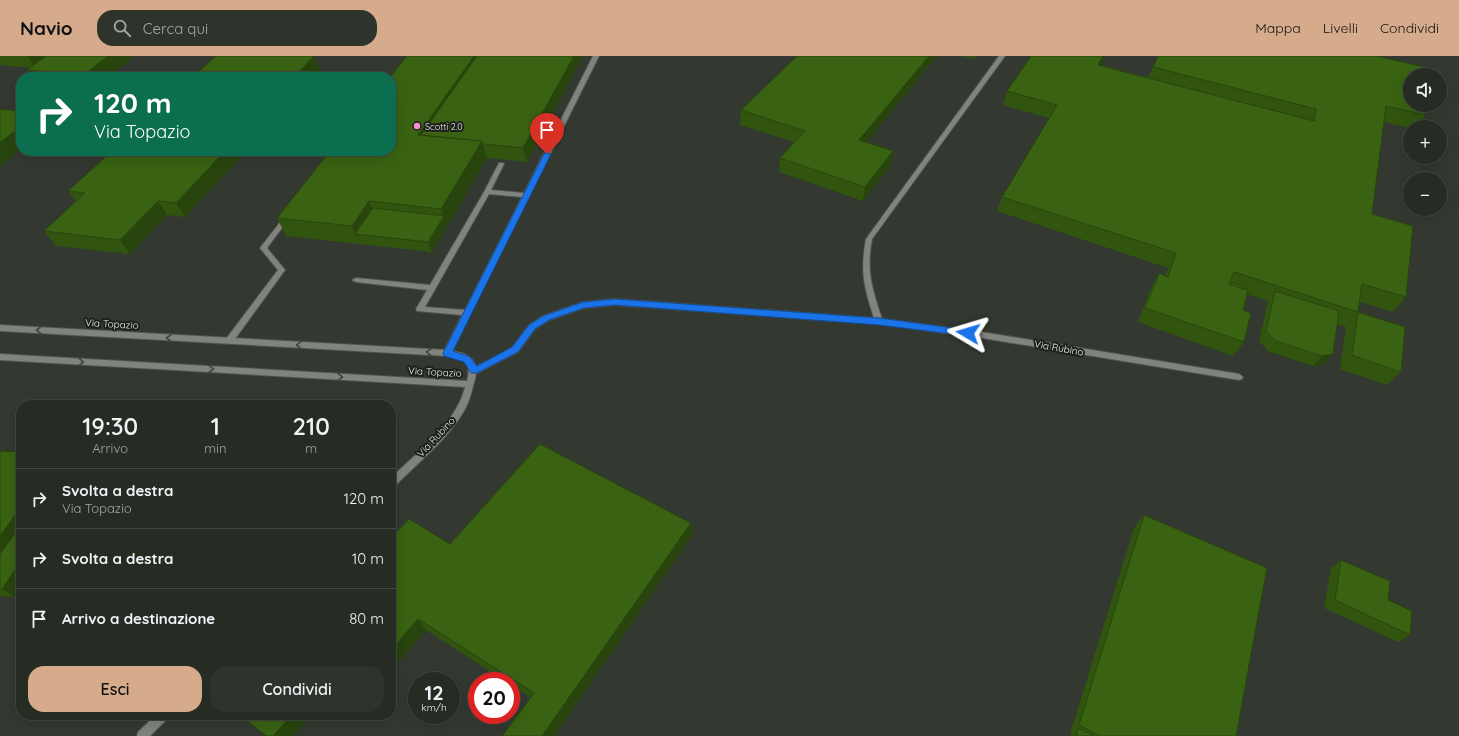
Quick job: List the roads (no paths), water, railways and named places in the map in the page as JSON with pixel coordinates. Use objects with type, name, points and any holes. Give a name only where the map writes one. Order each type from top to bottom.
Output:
[{"type":"street","points":[[447,353],[596,56]]},
{"type":"street","points":[[879,322],[865,280],[864,260],[869,239],[1002,56]]},
{"type":"street","points":[[466,313],[420,309],[487,192],[501,164]]},
{"type":"street","points":[[487,192],[526,195]]},
{"type":"street","points":[[229,341],[282,270],[263,248],[291,212]]},
{"type":"street","points":[[356,280],[432,288]]},
{"type":"street","name":"Via Rubino","points":[[474,371],[515,350],[532,327],[546,318],[583,305],[615,302],[879,322],[982,335],[1239,377]]},
{"type":"street","name":"Via Topazio","points":[[0,328],[447,353],[462,356],[467,359],[472,364],[474,371],[470,384],[0,357]]},
{"type":"street","name":"Via Rubino","points":[[396,479],[451,423],[462,407],[470,384]]},
{"type":"street","points":[[142,736],[158,720]]},
{"type":"place","name":"Scotti 2.0","points":[[417,126]]}]
